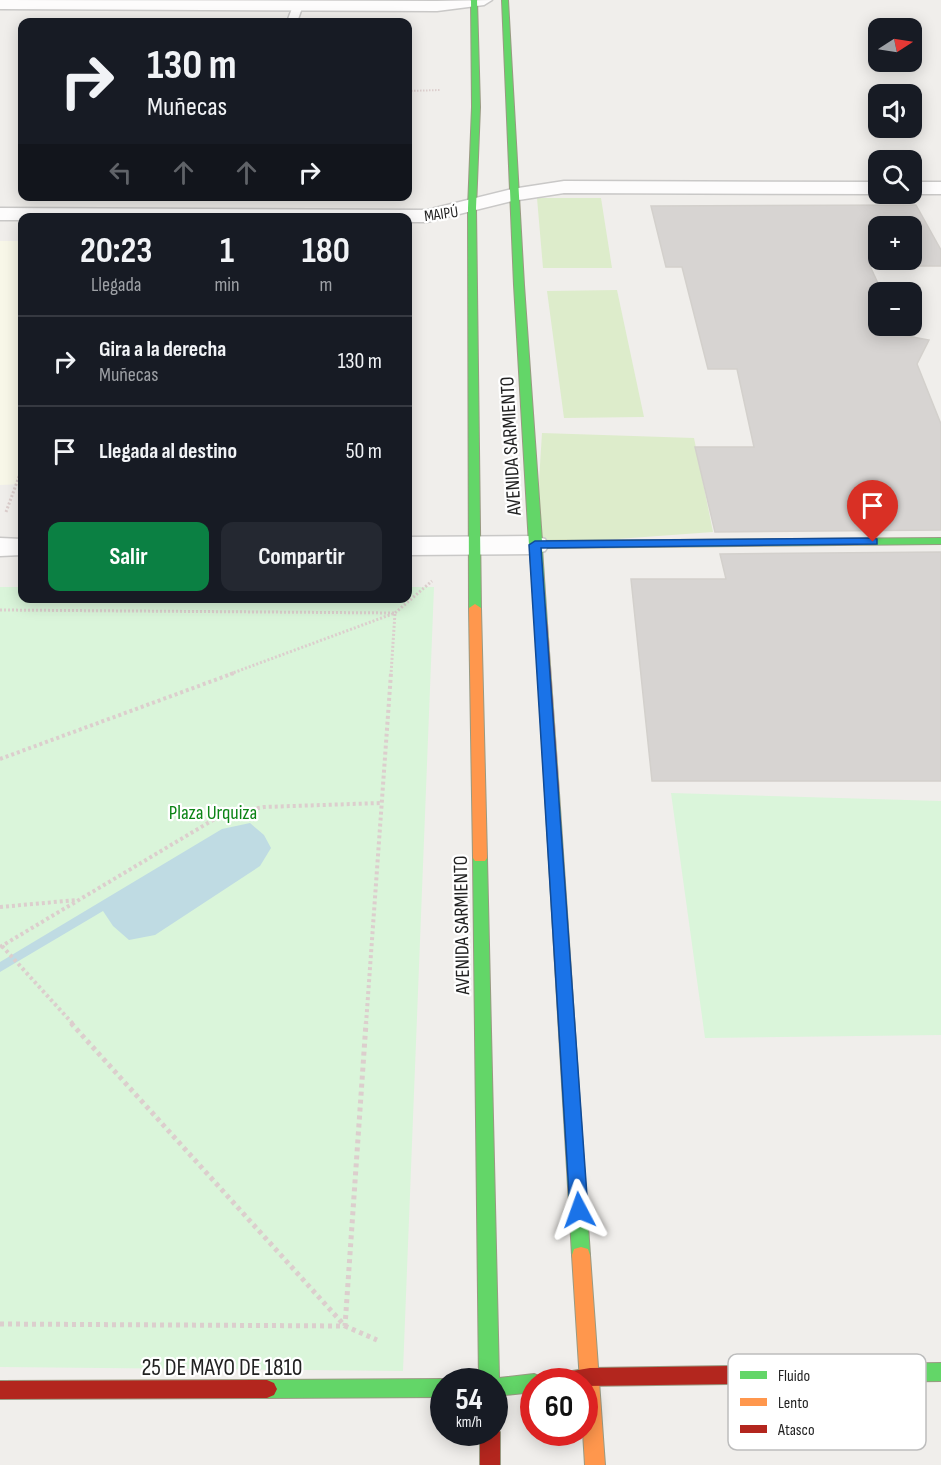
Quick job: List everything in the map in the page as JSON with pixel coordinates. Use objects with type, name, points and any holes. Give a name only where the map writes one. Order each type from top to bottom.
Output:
[{"type":"main road","name":"AVENIDA SARMIENTO","points":[[505,0],[535,545],[589,1368]]},
{"type":"main road","name":"AVENIDA SARMIENTO","points":[[478,1],[472,208],[474,545],[489,1368]]},
{"type":"main road","points":[[535,545],[941,541]]},
{"type":"main road","points":[[926,1372],[941,1372]]},
{"type":"main road","points":[[598,1377],[728,1375]]},
{"type":"main road","name":"25 DE MAYO DE 1810","points":[[0,1390],[430,1388]]},
{"type":"main road","points":[[490,1446],[490,1465]]},
{"type":"main road","name":"AVENIDA SARMIENTO","points":[[594,1446],[595,1465]]},
{"type":"street","points":[[0,4],[437,6],[478,1]]},
{"type":"street","name":"MAIPÚ","points":[[412,216],[427,216],[472,208],[515,193],[564,187],[868,188]]},
{"type":"street","points":[[922,188],[941,188]]},
{"type":"street","name":"MAIPÚ","points":[[0,214],[18,214]]},
{"type":"street","points":[[412,546],[535,545]]},
{"type":"street","points":[[0,547],[18,547]]},
{"type":"lane","points":[[293,18],[298,5]]},
{"type":"path","points":[[4,517],[18,479]]},
{"type":"path","points":[[412,598],[474,545]]},
{"type":"path","points":[[0,759],[395,613],[407,603]]},
{"type":"path","points":[[0,610],[395,613]]},
{"type":"path","points":[[345,1326],[395,613]]},
{"type":"path","points":[[345,1326],[1,947],[223,814],[264,807],[381,802]]},
{"type":"path","points":[[0,908],[78,899]]},
{"type":"path","points":[[0,1324],[345,1326],[388,1345]]},
{"type":"shaded area","points":[[0,241],[18,241],[18,484],[0,485]]},
{"type":"green space","points":[[537,198],[601,198],[612,268],[543,268]]},
{"type":"green space","points":[[617,290],[644,417],[564,418],[547,291]]},
{"type":"green space","points":[[542,433],[694,438],[713,532],[535,545]]},
{"type":"green space","name":"Plaza Urquiza","points":[[0,587],[18,587],[18,603],[412,603],[412,587],[434,587],[403,1371],[0,1367]]},
{"type":"green space","points":[[671,793],[941,801],[941,1035],[705,1038]]},
{"type":"water","points":[[250,823],[264,835],[271,848],[260,866],[155,935],[129,940],[113,926],[103,911],[0,972],[0,962],[222,829]]},
{"type":"building","points":[[916,205],[941,250],[941,266],[922,266],[922,216],[868,216],[868,270],[872,270],[877,282],[868,282],[868,336],[907,336],[929,340],[917,364],[941,424],[941,530],[715,532],[695,447],[754,447],[737,369],[708,369],[682,267],[666,267],[651,206]]},
{"type":"building","points":[[941,552],[941,781],[652,781],[631,579],[726,579],[720,554]]},
{"type":"traffic: fast","points":[[474,0],[476,107],[472,208],[475,608]]},
{"type":"traffic: fast","points":[[505,0],[519,285],[541,623]]},
{"type":"traffic: fast","points":[[535,545],[941,541]]},
{"type":"traffic: fast","points":[[552,793],[581,1255]]},
{"type":"traffic: fast","points":[[480,858],[489,1368]]},
{"type":"traffic: fast","points":[[926,1372],[941,1372]]},
{"type":"traffic: fast","points":[[508,1386],[520,1384]]},
{"type":"traffic: fast","points":[[267,1389],[430,1388]]},
{"type":"traffic: slow","points":[[475,608],[480,858]]},
{"type":"traffic: slow","points":[[581,1255],[595,1465]]},
{"type":"traffic: jam","points":[[541,623],[552,793]]},
{"type":"traffic: jam","points":[[598,1377],[728,1375]]},
{"type":"traffic: jam","points":[[0,1390],[267,1389]]},
{"type":"traffic: jam","points":[[490,1446],[490,1465]]},
{"type":"route","points":[[579,1210],[535,545],[873,542]]}]
